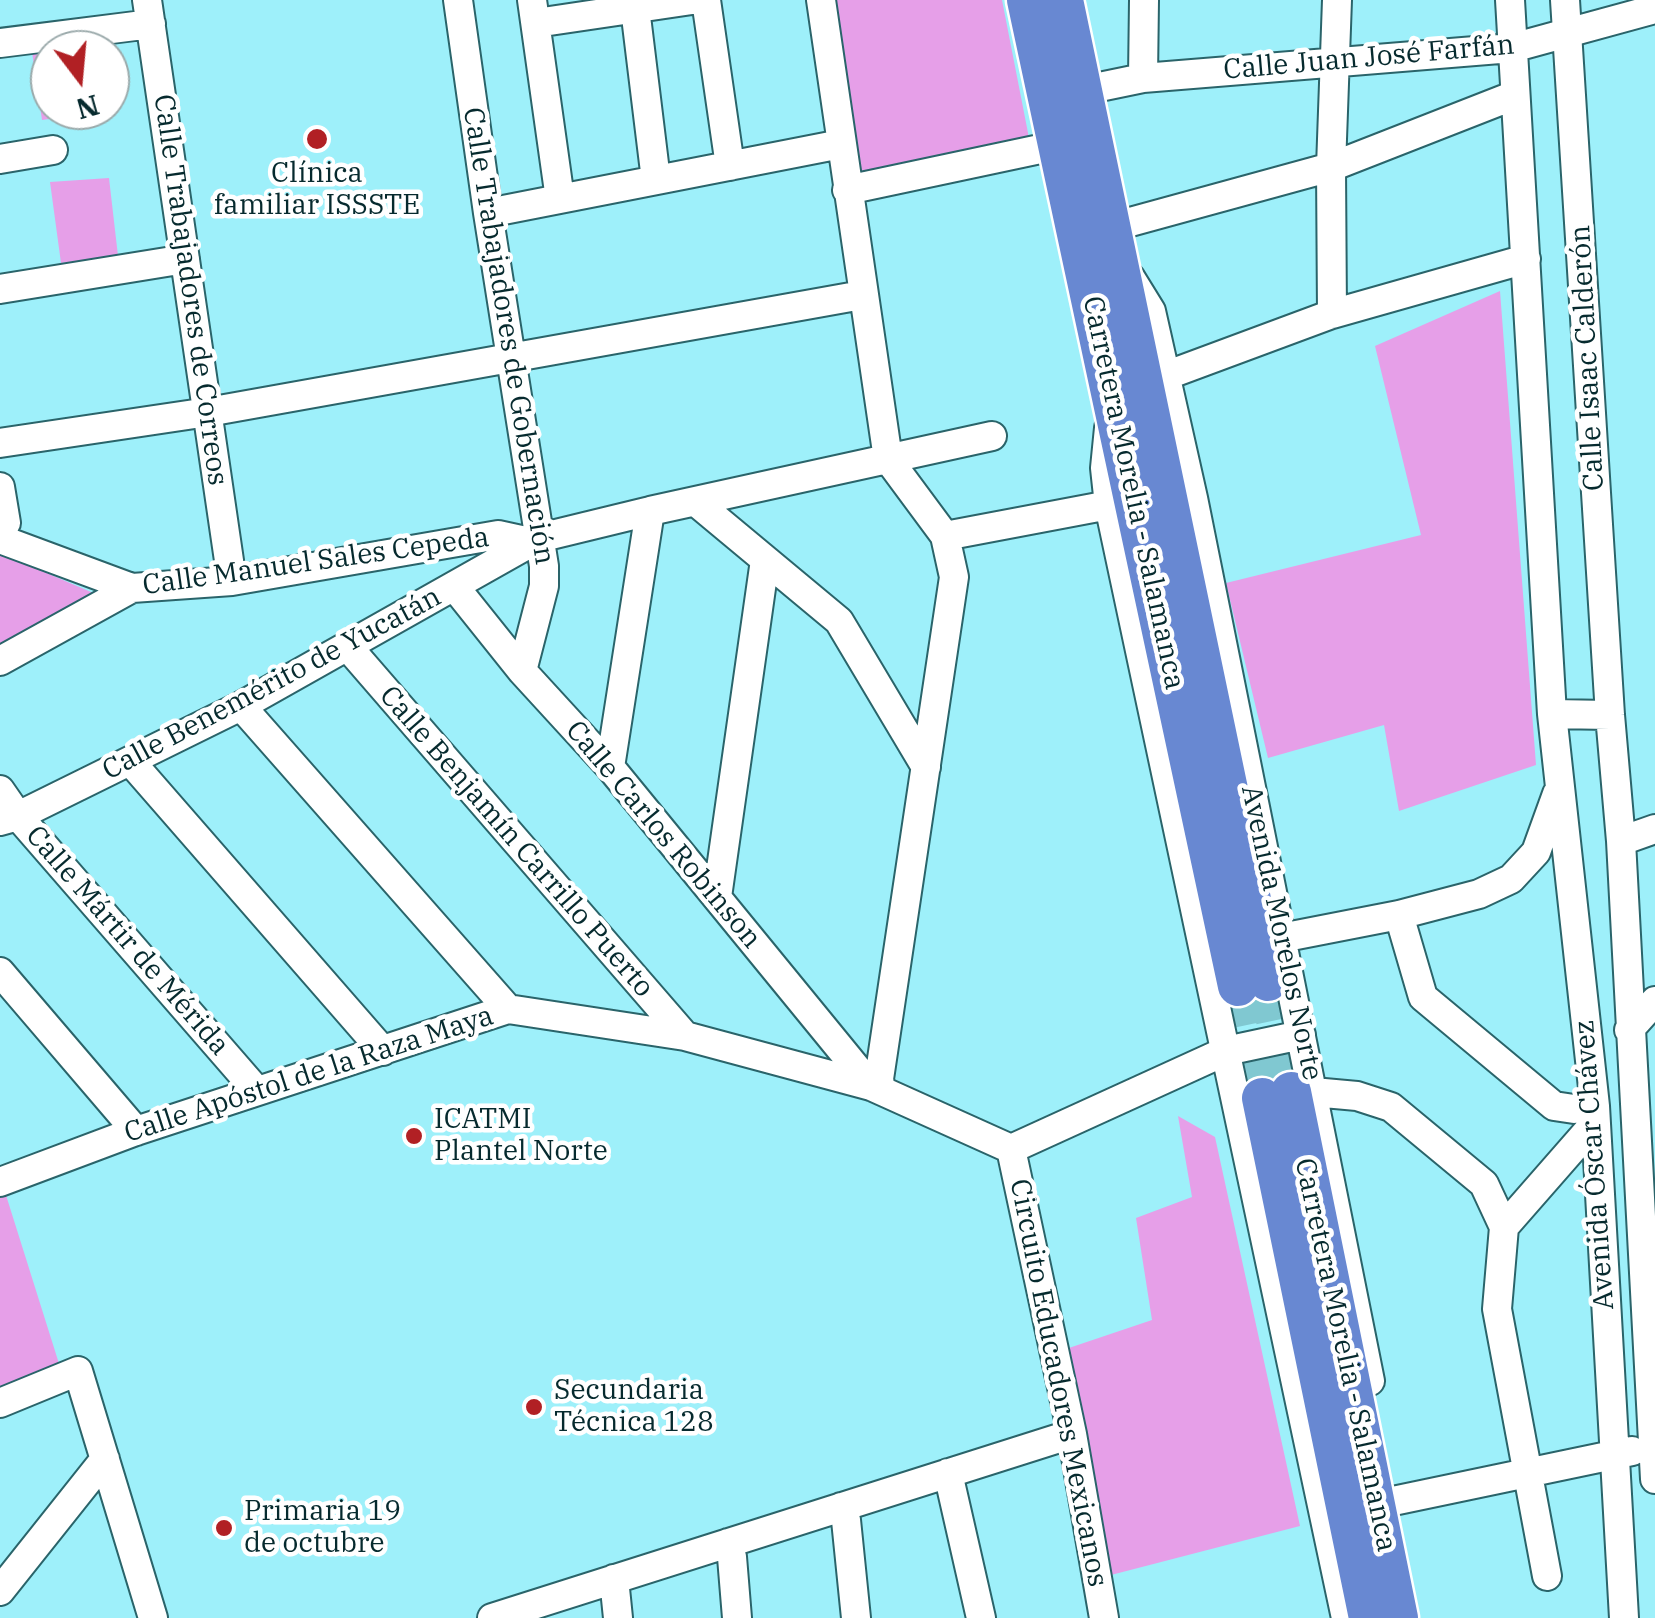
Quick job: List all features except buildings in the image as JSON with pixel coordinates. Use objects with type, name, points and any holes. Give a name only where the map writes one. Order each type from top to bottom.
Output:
[{"type":"highway","name":"Carretera Morelia - Salamanca","points":[[1027,0],[1112,392],[1253,983],[1116,242],[1063,0]]},
{"type":"highway","name":"Carretera Morelia - Salamanca","points":[[1276,1096],[1369,1618]]},
{"type":"highway","name":"Carretera Morelia - Salamanca","points":[[1276,1096],[1398,1618]]},
{"type":"street","name":"Calle Trabajadores de Gobernación","points":[[458,0],[544,586],[522,671]]},
{"type":"street","points":[[560,199],[534,12],[692,0]]},
{"type":"street","points":[[706,0],[730,166]]},
{"type":"street","points":[[821,0],[888,459],[945,536],[954,576],[876,1088]]},
{"type":"street","points":[[1143,78],[1144,0]]},
{"type":"street","points":[[1332,314],[1331,166],[1338,0]]},
{"type":"street","name":"Calle Isaac Calderón","points":[[1510,0],[1552,714]]},
{"type":"street","name":"Calle Isaac Calderón","points":[[1565,0],[1610,716]]},
{"type":"street","points":[[634,4],[656,180]]},
{"type":"street","name":"Calle Juan José Farfán","points":[[1080,91],[1143,78],[1512,48],[1655,9]]},
{"type":"street","points":[[0,43],[149,12]]},
{"type":"street","name":"Calle Trabajadores de Correos","points":[[149,12],[232,580]]},
{"type":"street","points":[[1116,242],[1331,166],[1515,95]]},
{"type":"street","points":[[488,213],[840,144]]},
{"type":"street","points":[[847,190],[1059,145]]},
{"type":"street","points":[[0,159],[53,150]]},
{"type":"street","name":"Avenida Morelos Norte","points":[[1116,242],[1150,311],[1193,498],[1301,1035],[1276,1096],[1346,1618]]},
{"type":"street","points":[[0,289],[185,259]]},
{"type":"street","points":[[1165,376],[1332,314],[1526,259]]},
{"type":"street","points":[[0,443],[208,412],[862,295]]},
{"type":"street","name":"Avenida Morelos Norte","points":[[1112,392],[1106,468],[1109,505],[1226,1050],[1276,1096],[1394,1501],[1416,1618]]},
{"type":"street","points":[[535,540],[650,510],[992,436]]},
{"type":"street","points":[[0,487],[3,531],[132,588]]},
{"type":"street","points":[[696,502],[838,620],[926,767]]},
{"type":"street","points":[[945,536],[1109,505]]},
{"type":"street","points":[[610,767],[650,510]]},
{"type":"street","name":"Calle Manuel Sales Cepeda","points":[[0,661],[132,588],[232,580],[498,535],[535,540]]},
{"type":"street","name":"Calle Benemérito de Yucatán","points":[[9,818],[241,706],[535,540]]},
{"type":"street","points":[[717,897],[765,560]]},
{"type":"street","name":"Calle Carlos Robinson","points":[[454,586],[876,1088]]},
{"type":"street","name":"Calle Benjamín Carrillo Puerto","points":[[348,648],[685,1036]]},
{"type":"street","points":[[241,706],[508,1009]]},
{"type":"street","points":[[1552,714],[1610,716]]},
{"type":"street","name":"Avenida Óscar Chávez","points":[[1552,714],[1595,1114],[1624,1618]]},
{"type":"street","name":"Avenida Óscar Chávez","points":[[1610,716],[1629,1030],[1647,1187],[1655,1479]]},
{"type":"street","points":[[131,762],[382,1051]]},
{"type":"street","points":[[1281,938],[1399,915],[1479,894],[1511,878],[1536,852],[1559,788]]},
{"type":"street","name":"Calle Mártir de Mérida","points":[[0,790],[9,818],[257,1091]]},
{"type":"street","points":[[1620,842],[1655,829]]},
{"type":"street","points":[[1399,915],[1423,998],[1554,1106],[1595,1114],[1504,1227]]},
{"type":"street","points":[[0,972],[136,1131]]},
{"type":"street","points":[[1629,1030],[1655,1001]]},
{"type":"street","name":"Calle Apóstol de la Raza Maya","points":[[5,1172],[508,1009],[685,1036],[876,1088],[1011,1148]]},
{"type":"street","points":[[1011,1148],[1226,1050],[1301,1035]]},
{"type":"street","points":[[1179,1072],[1276,1096],[1356,1096],[1391,1108],[1484,1184],[1504,1227],[1497,1308],[1547,1576]]},
{"type":"street","name":"Circuito Educadores Mexicanos","points":[[1011,1148],[1072,1434],[1104,1618]]},
{"type":"street","points":[[0,1403],[78,1371],[145,1613]]},
{"type":"street","points":[[492,1618],[1072,1434]]},
{"type":"street","points":[[1394,1501],[1654,1446]]},
{"type":"street","points":[[0,1592],[105,1459]]},
{"type":"street","points":[[948,1473],[981,1618]]},
{"type":"street","points":[[841,1507],[856,1618]]},
{"type":"street","points":[[728,1543],[737,1618]]},
{"type":"street","points":[[614,1579],[618,1618]]},
{"type":"shaded area","points":[[835,0],[1002,0],[1029,138],[858,173]]},
{"type":"shaded area","points":[[109,178],[118,256],[61,263],[50,182]]},
{"type":"shaded area","points":[[1500,291],[1536,765],[1399,811],[1384,725],[1268,758],[1226,583],[1421,535],[1375,346]]},
{"type":"shaded area","points":[[0,554],[42,571],[98,595],[0,647]]},
{"type":"shaded area","points":[[1178,1116],[1215,1137],[1300,1526],[1111,1575],[1060,1351],[1152,1320],[1136,1218],[1192,1197]]},
{"type":"shaded area","points":[[5,1192],[61,1370],[0,1389],[0,1194]]},
{"type":"tunnel","points":[[1268,981],[1291,1092]]},
{"type":"tunnel","points":[[1238,986],[1262,1098]]},
{"type":"place","name":"Clínica familiar ISSSTE","points":[[317,139]]},
{"type":"place","name":"ICATMI Plantel Norte","points":[[414,1136]]},
{"type":"place","name":"Secundaria Técnica 128","points":[[534,1407]]},
{"type":"place","name":"Primaria 19 de octubre","points":[[224,1528]]}]
